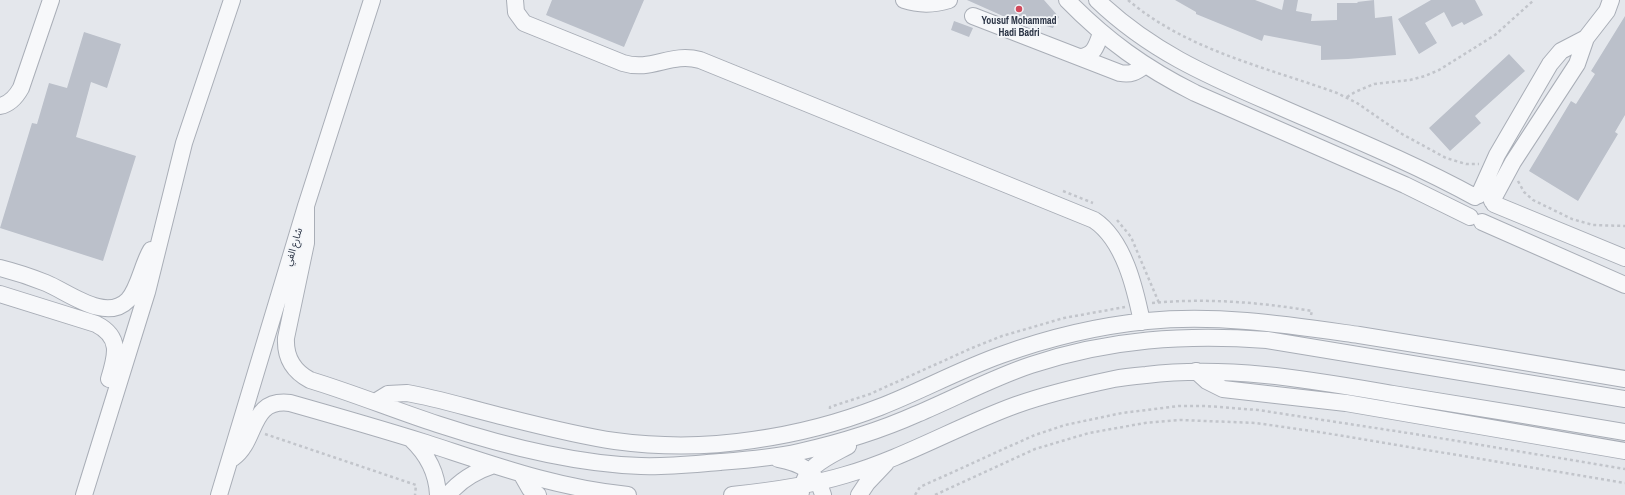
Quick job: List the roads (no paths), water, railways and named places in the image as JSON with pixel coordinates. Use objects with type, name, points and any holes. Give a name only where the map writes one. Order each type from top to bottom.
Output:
[{"type":"street","points":[[0,106],[11,101],[17,96],[21,88],[51,0]]},
{"type":"street","points":[[84,495],[147,292],[184,143],[232,0]]},
{"type":"street","name":"شارع الفي","points":[[219,495],[306,206],[372,0]]},
{"type":"street","points":[[515,0],[516,12],[524,23],[623,63],[640,67],[683,57],[700,60],[1094,220],[1110,234],[1121,254],[1133,287],[1142,322]]},
{"type":"street","points":[[904,0],[923,4],[944,1]]},
{"type":"street","points":[[1067,0],[1101,33],[1144,66],[1195,93],[1405,185],[1476,220],[1625,285]]},
{"type":"street","points":[[1097,0],[1128,27],[1152,44],[1204,74],[1424,170],[1485,199],[1625,258]]},
{"type":"street","points":[[1586,38],[1568,46],[1555,57],[1492,165],[1485,199],[1493,214],[1487,221],[1476,220],[1468,213],[1468,204],[1485,199],[1508,170],[1577,64],[1586,38],[1607,12],[1611,0]]},
{"type":"street","points":[[973,16],[1120,73],[1136,73],[1144,66]]},
{"type":"street","points":[[1080,57],[1089,55],[1093,52],[1101,33]]},
{"type":"street","points":[[306,206],[306,243],[286,338],[287,355],[296,370],[310,380],[436,424],[545,453],[604,463],[639,466],[676,466],[797,453],[878,430],[918,414],[994,379],[1031,365],[1108,345],[1187,337],[1227,337],[1306,345],[1625,399]]},
{"type":"street","points":[[0,268],[48,284],[93,306],[114,307],[124,303],[131,295],[149,253],[163,232]]},
{"type":"street","points":[[0,294],[96,324],[110,335],[116,355],[100,411],[101,441]]},
{"type":"street","points":[[375,402],[388,394],[407,393],[562,431],[616,441],[670,445],[724,444],[778,436],[830,424],[878,408],[973,366],[1030,345],[1087,330],[1142,322],[1182,319],[1246,320],[1310,328],[1625,379]]},
{"type":"street","points":[[1306,345],[1310,328]]},
{"type":"street","points":[[1431,366],[1434,347]]},
{"type":"street","points":[[1196,372],[1211,383],[1223,389],[1346,403],[1625,450]]},
{"type":"street","points":[[732,495],[811,486],[889,460],[965,426],[1017,405],[1067,390],[1117,378],[1166,373],[1231,372],[1280,377],[1625,432]]},
{"type":"street","points":[[230,460],[242,450],[260,413],[273,404],[281,402],[290,403],[411,438],[522,475],[580,489],[628,495]]},
{"type":"street","points":[[811,486],[821,461],[878,430]]},
{"type":"street","points":[[411,438],[420,447],[432,466],[436,477],[438,495]]},
{"type":"street","points":[[767,457],[792,461],[800,465],[811,486]]},
{"type":"street","points":[[859,495],[872,477],[889,460]]},
{"type":"street","points":[[448,495],[461,482],[471,475],[494,465]]},
{"type":"street","points":[[522,475],[530,489],[538,495]]},
{"type":"place","name":"Yousuf Mohammad Hadi Badri","points":[[1019,9]]}]
